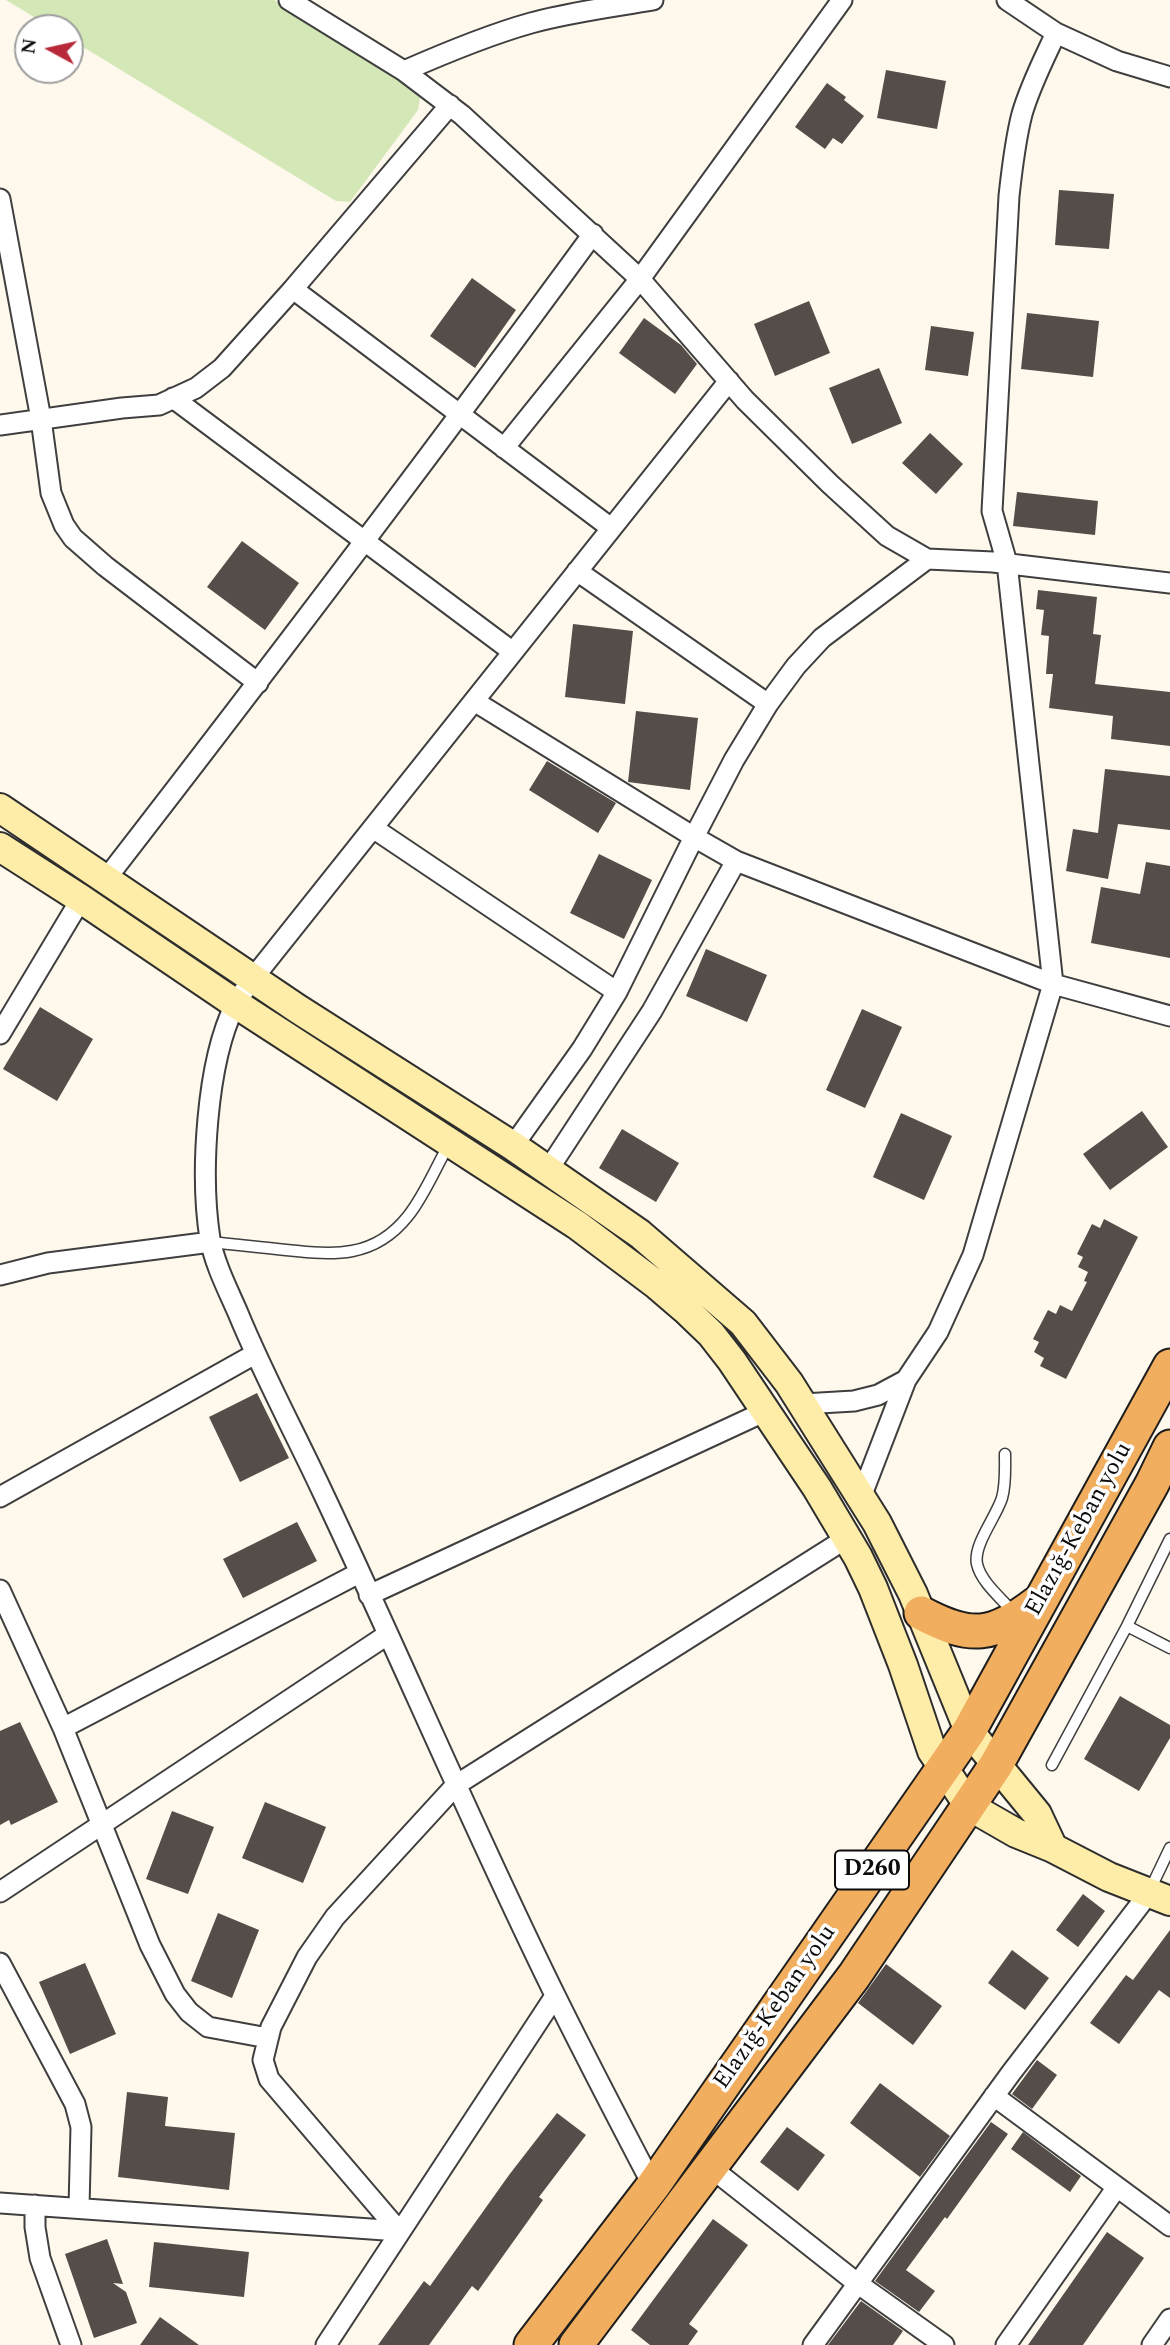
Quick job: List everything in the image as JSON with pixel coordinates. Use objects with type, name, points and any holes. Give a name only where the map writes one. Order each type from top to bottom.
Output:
[{"type":"highway","name":"Elazığ-Keban yolu","points":[[531,2345],[653,2186],[969,1731],[1030,1609],[1170,1366]]},
{"type":"highway","name":"Elazığ-Keban yolu","points":[[576,2345],[853,1976],[996,1765],[1119,1545],[1170,1447]]},
{"type":"highway","points":[[921,1614],[952,1629],[968,1632],[999,1628],[1030,1609]]},
{"type":"main road","points":[[0,808],[298,1009],[548,1170],[640,1234],[743,1323],[774,1361],[877,1523],[921,1614],[969,1731],[1037,1814],[1053,1847]]},
{"type":"main road","points":[[0,847],[577,1225],[666,1293],[711,1334],[766,1411],[847,1538],[873,1588],[932,1751],[969,1805],[1016,1833],[1053,1847],[1109,1877],[1159,1897]]},
{"type":"street","points":[[289,0],[404,71],[450,106],[593,234],[640,279],[745,400],[887,536],[928,559],[1007,564],[1170,583]]},
{"type":"street","points":[[404,71],[528,24],[653,0]]},
{"type":"street","points":[[505,448],[640,279],[842,0]]},
{"type":"street","points":[[1007,0],[1056,33],[1117,61],[1170,77]]},
{"type":"street","points":[[861,1497],[906,1380],[939,1332],[973,1255],[1053,984],[1007,564],[992,511],[1009,196],[1014,149],[1022,113],[1056,33]]},
{"type":"street","points":[[0,425],[159,405],[196,388],[222,368],[450,106]]},
{"type":"street","points":[[0,199],[56,510],[73,538],[105,566],[258,682]]},
{"type":"street","points":[[106,879],[460,415],[593,234]]},
{"type":"street","points":[[293,289],[611,528]]},
{"type":"street","points":[[653,2186],[555,1996],[456,1786],[323,1492],[255,1354],[211,1242],[205,1190],[206,1148],[212,1090],[222,1043],[236,1004],[729,381]]},
{"type":"street","points":[[173,398],[513,652]]},
{"type":"street","points":[[513,1146],[582,1049],[617,992],[734,760],[768,704],[796,666],[822,638],[928,559]]},
{"type":"street","points":[[577,570],[768,704]]},
{"type":"street","points":[[474,701],[694,838],[736,861],[1053,984],[1170,1016]]},
{"type":"street","points":[[373,828],[617,992]]},
{"type":"street","points":[[548,1170],[652,1011],[736,861]]},
{"type":"street","points":[[0,1034],[81,899]]},
{"type":"street","points":[[0,1275],[48,1263],[211,1242]]},
{"type":"street","points":[[0,1497],[255,1354]]},
{"type":"street","points":[[803,1405],[866,1398],[878,1395],[906,1380]]},
{"type":"street","points":[[369,1595],[766,1411]]},
{"type":"street","points":[[399,2231],[269,2079],[263,2060],[268,2038],[279,2006],[307,1957],[335,1917],[456,1786],[847,1538]]},
{"type":"street","points":[[63,1728],[359,1573]]},
{"type":"street","points":[[0,1590],[63,1728],[150,1945],[182,2003],[208,2027],[268,2038]]},
{"type":"street","points":[[0,1892],[103,1826],[387,1634]]},
{"type":"street","points":[[813,2345],[994,2096],[1159,1897]]},
{"type":"street","points":[[0,1963],[75,2104],[81,2127],[79,2207]]},
{"type":"street","points":[[326,2345],[555,1996]]},
{"type":"street","points":[[994,2096],[1170,2226]]},
{"type":"street","points":[[710,2167],[857,2283],[944,2345]]},
{"type":"street","points":[[1006,2345],[1116,2186]]},
{"type":"street","points":[[0,2203],[399,2231]]},
{"type":"street","points":[[35,2205],[40,2258],[71,2345]]},
{"type":"street","points":[[1152,2345],[1170,2319]]},
{"type":"lane","points":[[211,1242],[328,1254],[350,1252],[372,1245],[393,1232],[410,1214],[450,1143]]},
{"type":"lane","points":[[1005,1454],[1001,1500],[978,1550],[976,1562],[981,1574],[1030,1609]]},
{"type":"lane","points":[[1052,1765],[1127,1626],[1170,1539]]},
{"type":"lane","points":[[1127,1626],[1170,1648]]},
{"type":"lane","points":[[1159,1897],[1170,1848]]},
{"type":"green space","points":[[6,0],[274,0],[411,84],[420,98],[418,110],[350,202],[336,201],[84,48],[84,14],[29,14]]},
{"type":"building","points":[[886,70],[946,81],[937,129],[877,118]]},
{"type":"building","points":[[827,83],[846,97],[844,100],[864,116],[842,144],[833,138],[825,149],[795,127]]},
{"type":"building","points":[[1059,190],[1114,194],[1109,249],[1055,245]]},
{"type":"building","points":[[472,278],[516,310],[475,368],[430,336]]},
{"type":"building","points":[[809,301],[830,353],[775,376],[754,324]]},
{"type":"building","points":[[1027,313],[1099,321],[1093,377],[1021,369]]},
{"type":"building","points":[[644,318],[681,345],[697,364],[675,394],[619,353]]},
{"type":"building","points":[[931,326],[974,332],[968,376],[925,370]]},
{"type":"building","points":[[879,368],[902,423],[852,444],[829,388]]},
{"type":"building","points":[[930,433],[963,464],[936,494],[902,463]]},
{"type":"building","points":[[1017,492],[1098,501],[1095,535],[1013,526]]},
{"type":"building","points":[[242,541],[299,583],[265,630],[207,587]]},
{"type":"building","points":[[1038,590],[1097,597],[1093,634],[1101,635],[1095,684],[1170,692],[1170,746],[1111,739],[1113,716],[1049,708],[1053,674],[1046,674],[1049,636],[1041,635],[1044,610],[1036,609]]},
{"type":"building","points":[[573,624],[633,631],[625,704],[565,697]]},
{"type":"building","points":[[636,711],[698,718],[690,790],[628,782]]},
{"type":"building","points":[[547,761],[616,803],[598,833],[529,790]]},
{"type":"building","points":[[1105,769],[1170,776],[1170,830],[1118,824],[1108,879],[1066,871],[1073,829],[1098,833]]},
{"type":"building","points":[[599,854],[652,880],[624,939],[570,913]]},
{"type":"building","points":[[1146,862],[1170,866],[1170,958],[1091,943],[1101,887],[1140,894]]},
{"type":"building","points":[[706,949],[767,975],[747,1022],[686,996]]},
{"type":"building","points":[[40,1007],[93,1039],[57,1101],[3,1069]]},
{"type":"building","points":[[862,1009],[902,1027],[865,1108],[826,1090]]},
{"type":"building","points":[[1142,1111],[1168,1147],[1110,1190],[1083,1154]]},
{"type":"building","points":[[901,1113],[952,1136],[924,1200],[873,1177]]},
{"type":"building","points":[[622,1129],[679,1163],[656,1202],[599,1168]]},
{"type":"building","points":[[1104,1219],[1138,1237],[1066,1379],[1040,1366],[1044,1358],[1034,1352],[1039,1342],[1033,1339],[1048,1310],[1056,1314],[1060,1305],[1072,1311],[1087,1282],[1084,1281],[1088,1272],[1078,1267],[1083,1257],[1077,1254],[1092,1224],[1100,1228]]},
{"type":"building","points":[[257,1393],[289,1458],[240,1482],[209,1417]]},
{"type":"building","points":[[297,1522],[317,1561],[243,1598],[223,1559]]},
{"type":"building","points":[[1120,1696],[1170,1725],[1170,1738],[1139,1791],[1084,1759]]},
{"type":"building","points":[[20,1722],[58,1802],[11,1825],[9,1820],[0,1825],[0,1731]]},
{"type":"building","points":[[265,1802],[326,1827],[303,1883],[242,1858]]},
{"type":"building","points":[[172,1811],[214,1827],[188,1894],[146,1879]]},
{"type":"building","points":[[1083,1894],[1105,1911],[1078,1947],[1056,1930]]},
{"type":"building","points":[[218,1913],[259,1930],[232,1998],[191,1981]]},
{"type":"building","points":[[1170,1930],[1170,1998],[1159,1990],[1119,2044],[1090,2023],[1126,1975],[1133,1980]]},
{"type":"building","points":[[1012,1950],[1049,1978],[1025,2010],[988,1983]]},
{"type":"building","points":[[85,1963],[116,2034],[70,2054],[39,1982]]},
{"type":"building","points":[[886,1964],[942,2006],[913,2045],[858,2003]]},
{"type":"building","points":[[1037,2060],[1057,2075],[1032,2109],[1012,2094]]},
{"type":"building","points":[[880,2083],[950,2136],[920,2177],[850,2123]]},
{"type":"building","points":[[127,2092],[168,2097],[165,2126],[235,2133],[229,2190],[118,2177]]},
{"type":"building","points":[[557,2113],[586,2135],[539,2197],[543,2200],[478,2291],[472,2286],[429,2345],[378,2345],[424,2281],[430,2286]]},
{"type":"building","points":[[991,2122],[1008,2134],[947,2219],[945,2217],[906,2270],[935,2291],[919,2312],[875,2281]]},
{"type":"building","points":[[787,2127],[825,2155],[798,2191],[760,2162]]},
{"type":"building","points":[[1023,2132],[1081,2176],[1070,2192],[1011,2149]]},
{"type":"building","points":[[713,2219],[748,2245],[689,2324],[698,2331],[688,2345],[650,2345],[631,2330]]},
{"type":"building","points":[[1107,2232],[1144,2258],[1083,2345],[1028,2345]]},
{"type":"building","points":[[107,2239],[123,2284],[113,2283],[126,2292],[137,2323],[94,2338],[65,2254]]},
{"type":"building","points":[[154,2242],[249,2252],[244,2297],[149,2287]]},
{"type":"building","points":[[861,2301],[903,2331],[893,2345],[828,2345]]},
{"type":"building","points":[[160,2317],[199,2345],[140,2345]]}]
